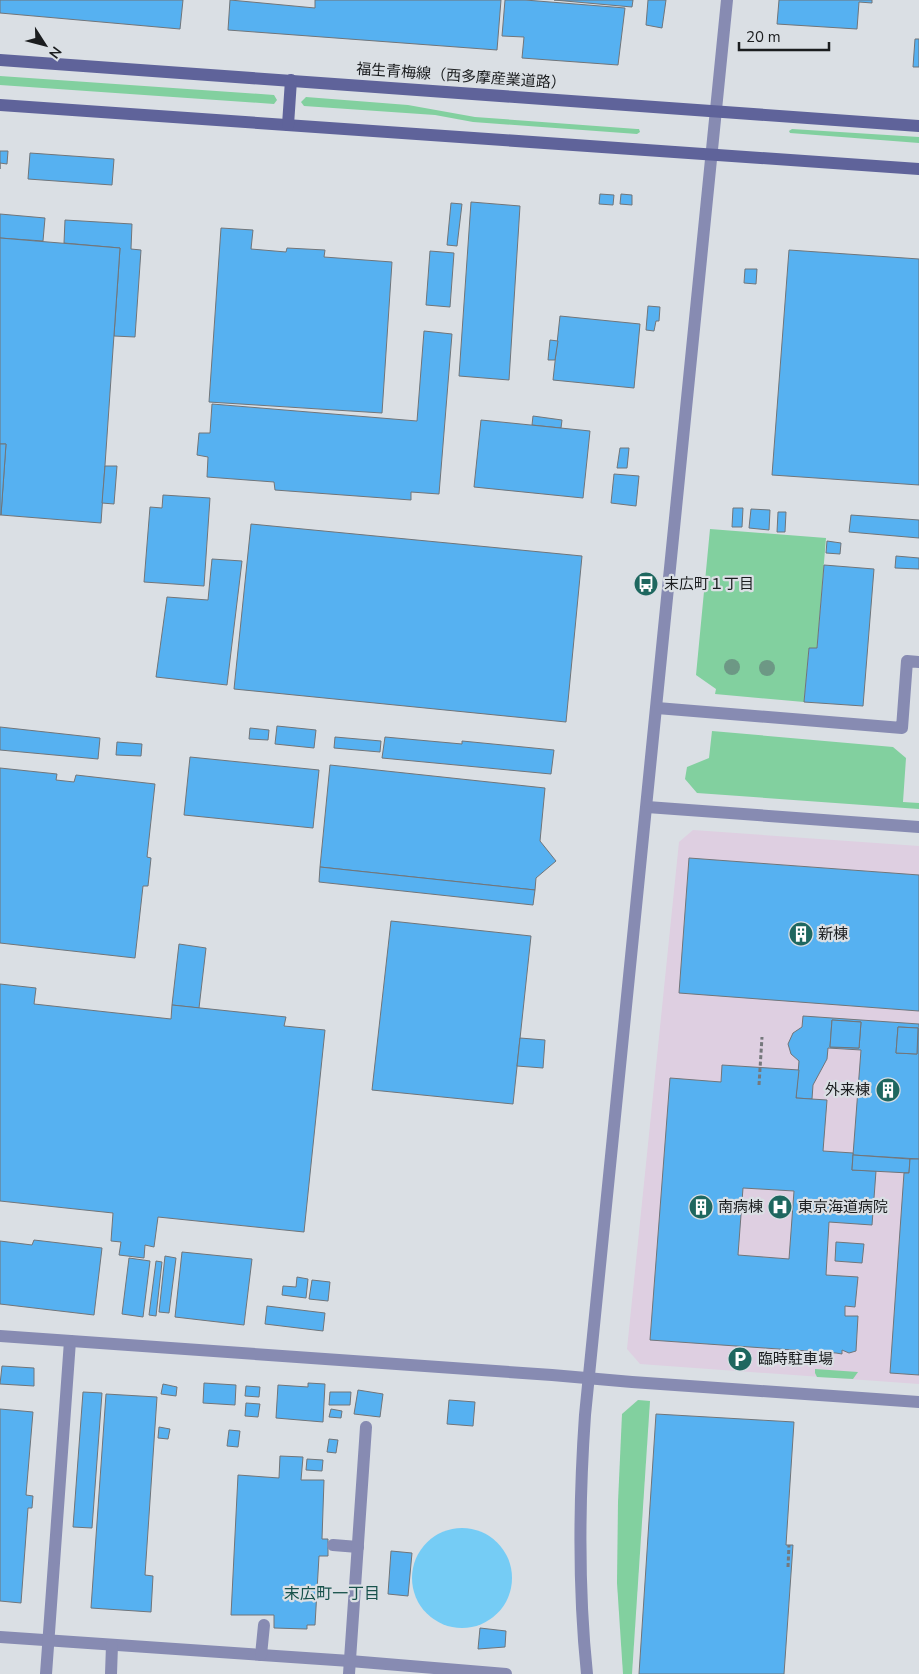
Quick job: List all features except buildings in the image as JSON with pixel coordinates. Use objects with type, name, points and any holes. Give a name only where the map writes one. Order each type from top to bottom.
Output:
[{"type":"main road","name":"福生青梅線（西多摩産業道路）","points":[[0,60],[919,126]]},
{"type":"main road","points":[[288,126],[291,80]]},
{"type":"main road","points":[[0,104],[288,126],[919,169]]},
{"type":"street","points":[[587,1674],[580,1536],[582,1458],[727,0]]},
{"type":"street","points":[[656,708],[902,728],[906,661],[919,662]]},
{"type":"street","points":[[647,807],[919,827]]},
{"type":"street","points":[[0,1336],[919,1402]]},
{"type":"street","points":[[46,1674],[70,1341]]},
{"type":"street","points":[[349,1668],[366,1427]]},
{"type":"street","points":[[333,1545],[358,1547]]},
{"type":"street","points":[[261,1655],[264,1625]]},
{"type":"street","points":[[0,1637],[261,1655],[349,1668],[506,1674]]},
{"type":"street","points":[[111,1674],[112,1645]]},
{"type":"path","points":[[759,1085],[762,1037]]},
{"type":"path","points":[[788,1567],[789,1545]]},
{"type":"shaded area","name":"東京海道病院","points":[[693,830],[919,846],[919,1384],[640,1364],[627,1349],[679,842]]},
{"type":"green space","points":[[0,76],[274,95],[277,100],[274,104],[0,85]]},
{"type":"green space","points":[[306,97],[408,105],[475,117],[639,129],[640,132],[637,134],[473,122],[435,115],[304,106],[301,102]]},
{"type":"green space","points":[[792,129],[919,137],[919,143],[790,133],[789,131]]},
{"type":"green space","points":[[710,529],[826,538],[817,648],[809,648],[804,702],[715,694],[716,689],[696,675]]},
{"type":"green space","points":[[712,731],[893,747],[906,758],[903,802],[919,803],[919,809],[697,793],[685,779],[687,767],[709,758]]},
{"type":"green space","points":[[815,1369],[858,1372],[853,1379],[817,1377]]},
{"type":"green space","points":[[638,1400],[650,1401],[632,1674],[623,1674],[617,1583],[622,1414]]},
{"type":"water","points":[[462,1528],[481,1532],[497,1543],[508,1559],[512,1578],[508,1597],[497,1613],[481,1624],[462,1628],[443,1624],[427,1613],[416,1597],[412,1578],[416,1559],[427,1543],[443,1532]]},
{"type":"place","name":"末広町１丁目","points":[[646,584]]},
{"type":"place","name":"新棟","points":[[801,934]]},
{"type":"place","name":"外来棟","points":[[888,1090]]},
{"type":"place","name":"南病棟","points":[[701,1207]]},
{"type":"place","name":"東京海道病院","points":[[780,1207]]},
{"type":"place","name":"臨時駐車場","points":[[740,1359]]},
{"type":"district","name":"末広町一丁目","points":[[332,1593]]}]
